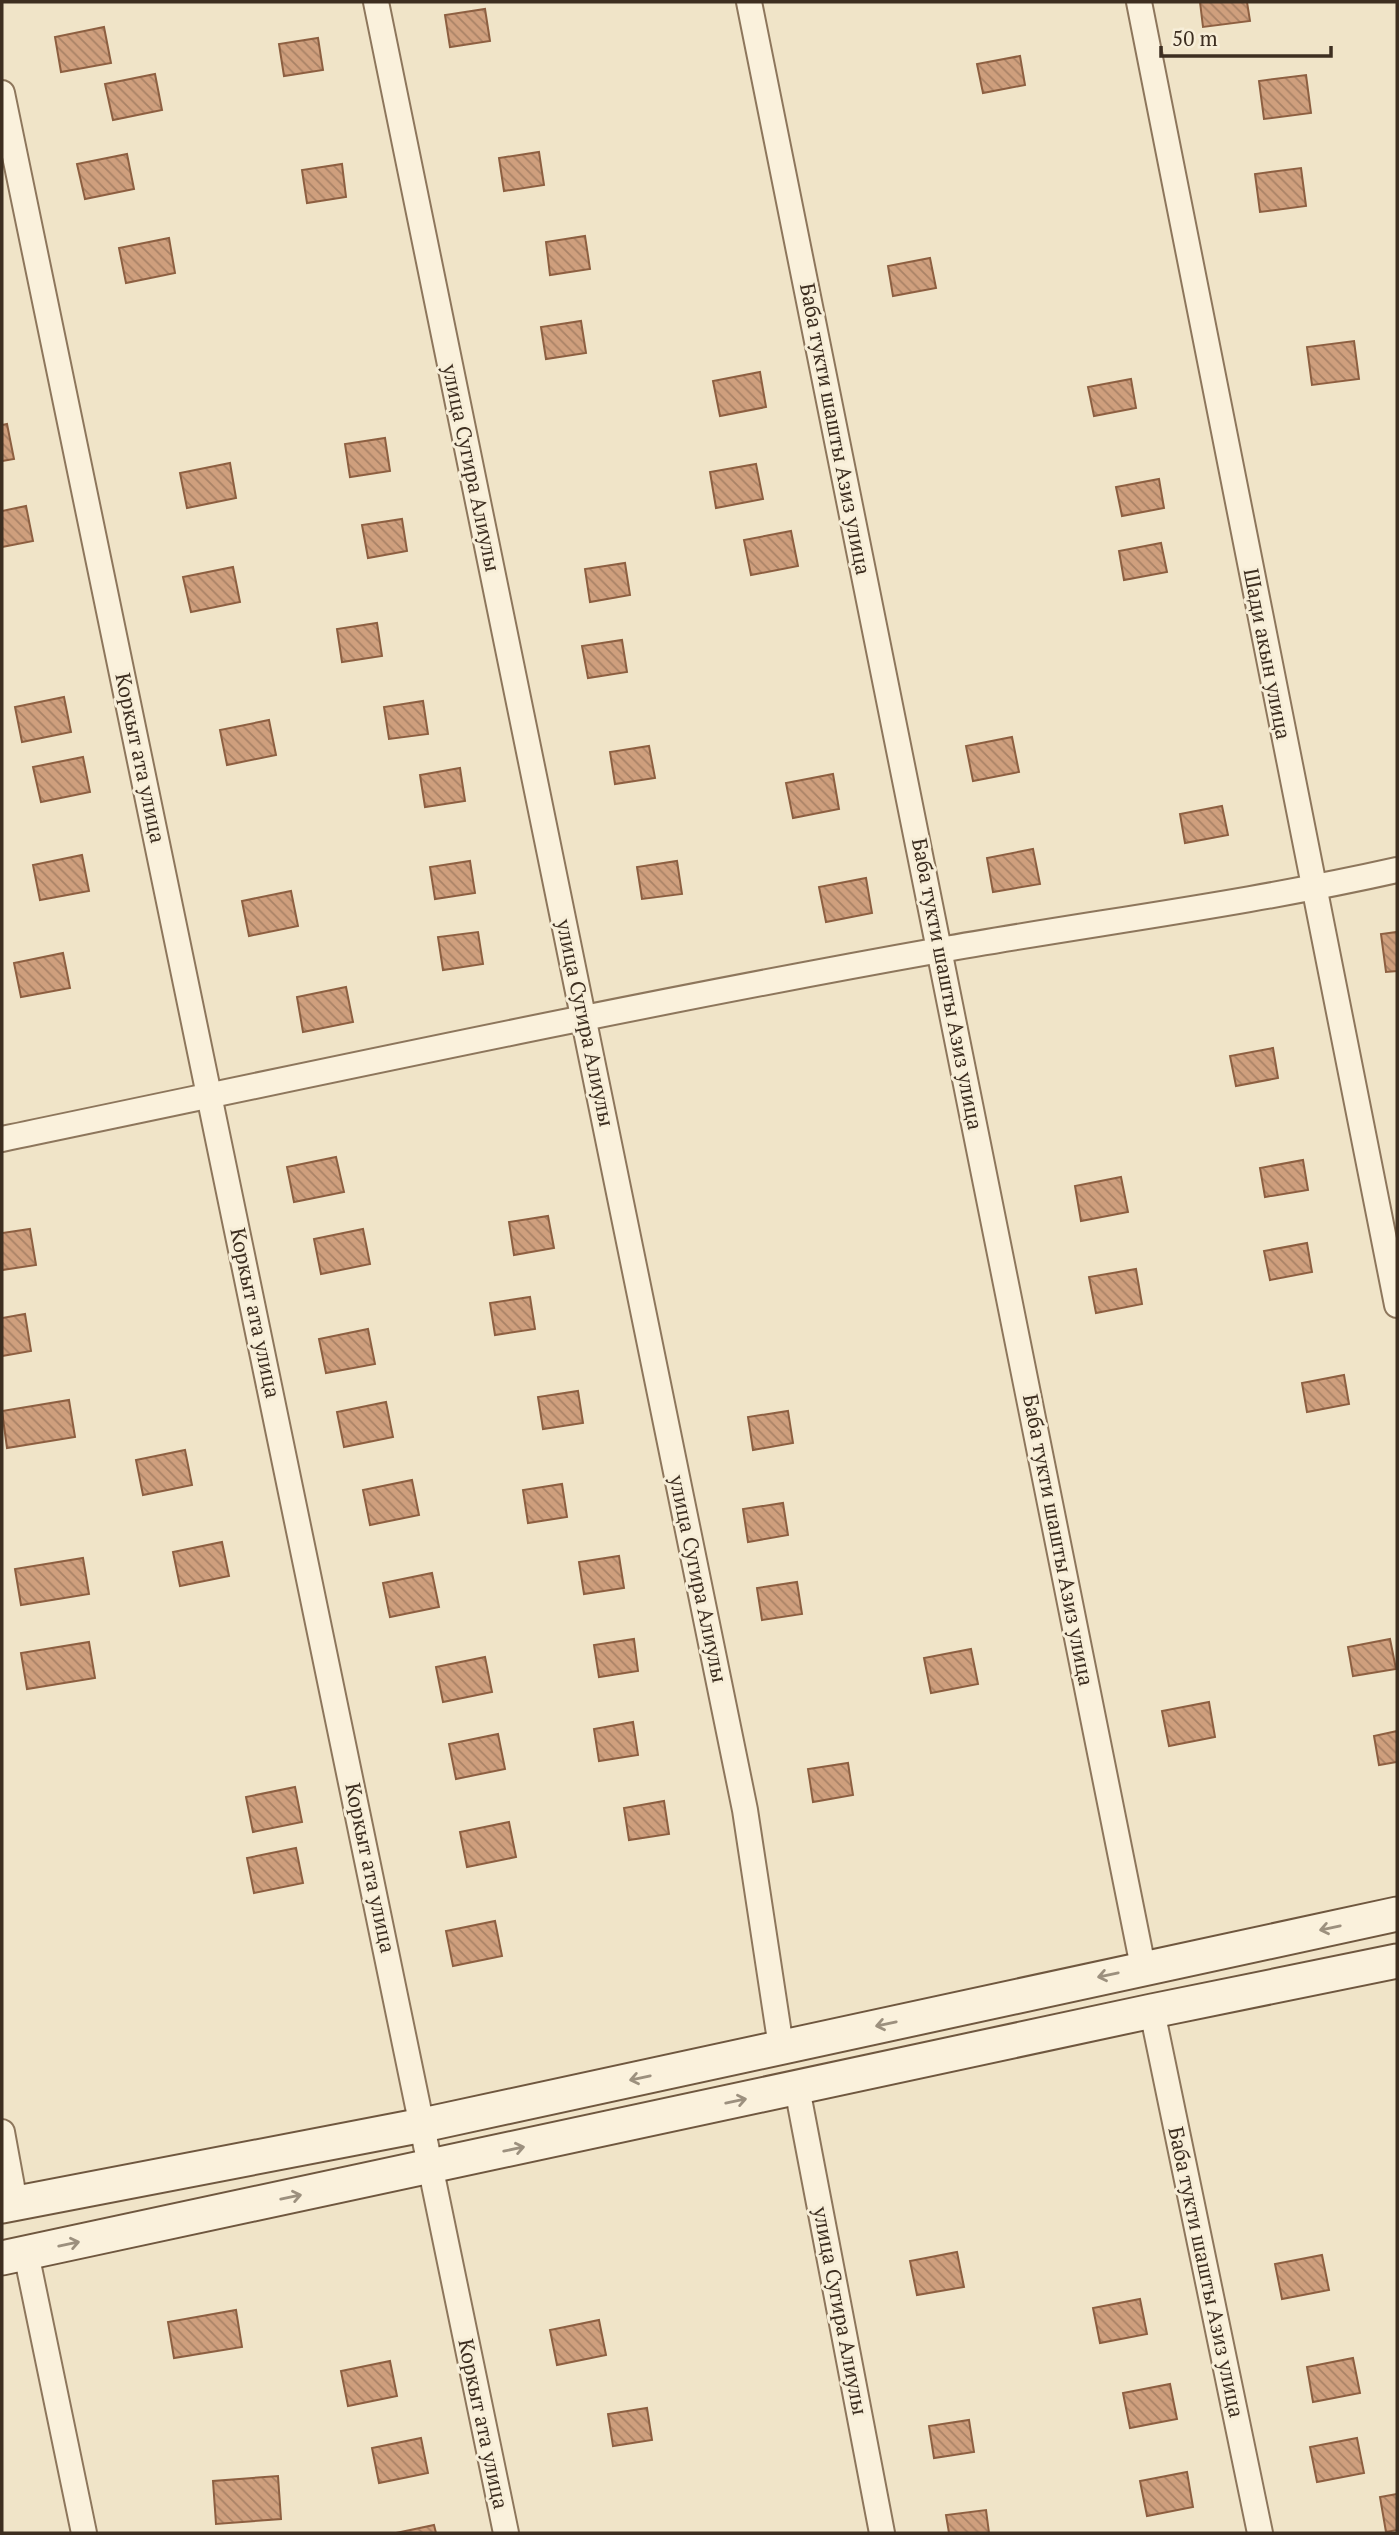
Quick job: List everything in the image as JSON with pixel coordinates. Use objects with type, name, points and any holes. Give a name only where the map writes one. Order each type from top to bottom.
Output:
[{"type":"street","name":"улица Сугира Алиулы","points":[[376,2],[745,1810],[781,2047]]},
{"type":"street","name":"Баба тукти шашты Азиз улица","points":[[749,2],[1143,1967]]},
{"type":"street","name":"Шади акын улица","points":[[1139,2],[1397,1305]]},
{"type":"street","name":"Коркыт ата улица","points":[[2,93],[506,2533]]},
{"type":"street","points":[[2,1139],[584,1019],[940,950],[1313,889],[1397,870]]},
{"type":"street","points":[[2,2132],[8,2205],[423,2125],[1397,1914]]},
{"type":"street","points":[[84,2533],[14,2255],[1397,1961]]},
{"type":"street","name":"Баба тукти шашты Азиз улица","points":[[1152,2011],[1260,2533]]},
{"type":"street","name":"улица Сугира Алиулы","points":[[797,2088],[882,2533]]},
{"type":"building","points":[[1200,2],[1247,2],[1250,21],[1203,27]]},
{"type":"building","points":[[485,9],[490,41],[450,47],[445,15]]},
{"type":"building","points":[[104,27],[111,63],[61,72],[55,37]]},
{"type":"building","points":[[318,38],[323,70],[284,76],[279,44]]},
{"type":"building","points":[[1020,56],[1025,85],[983,93],[977,64]]},
{"type":"building","points":[[155,74],[162,110],[113,120],[105,84]]},
{"type":"building","points":[[1306,75],[1311,113],[1264,119],[1259,81]]},
{"type":"building","points":[[539,152],[544,185],[504,191],[499,158]]},
{"type":"building","points":[[127,154],[134,189],[85,199],[77,164]]},
{"type":"building","points":[[342,164],[346,197],[307,203],[302,170]]},
{"type":"building","points":[[1301,168],[1306,206],[1260,212],[1255,174]]},
{"type":"building","points":[[585,236],[590,269],[550,275],[546,242]]},
{"type":"building","points":[[169,238],[175,273],[126,283],[119,248]]},
{"type":"building","points":[[930,258],[936,288],[893,296],[888,266]]},
{"type":"building","points":[[581,321],[586,353],[546,359],[541,327]]},
{"type":"building","points":[[1354,341],[1359,379],[1312,385],[1307,347]]},
{"type":"building","points":[[760,372],[766,407],[720,416],[713,381]]},
{"type":"building","points":[[1131,379],[1136,408],[1094,416],[1088,387]]},
{"type":"building","points":[[7,424],[14,459],[2,461],[2,425]]},
{"type":"building","points":[[385,438],[390,471],[350,477],[345,444]]},
{"type":"building","points":[[230,463],[236,498],[187,508],[180,473]]},
{"type":"building","points":[[756,464],[763,499],[716,508],[710,472]]},
{"type":"building","points":[[1159,479],[1164,508],[1122,516],[1116,487]]},
{"type":"building","points":[[26,506],[33,541],[2,547],[2,511]]},
{"type":"building","points":[[402,519],[407,551],[368,558],[362,525]]},
{"type":"building","points":[[791,531],[798,566],[751,575],[744,540]]},
{"type":"building","points":[[1161,543],[1167,572],[1124,580],[1119,551]]},
{"type":"building","points":[[625,563],[630,595],[590,602],[585,569]]},
{"type":"building","points":[[233,567],[240,602],[191,612],[183,577]]},
{"type":"building","points":[[377,623],[382,656],[342,662],[337,629]]},
{"type":"building","points":[[622,640],[627,672],[588,678],[582,646]]},
{"type":"building","points":[[64,697],[71,732],[22,742],[15,707]]},
{"type":"building","points":[[423,701],[428,734],[389,739],[384,707]]},
{"type":"building","points":[[269,720],[276,755],[227,765],[220,730]]},
{"type":"building","points":[[1012,737],[1019,772],[973,781],[966,746]]},
{"type":"building","points":[[649,746],[655,778],[615,784],[610,752]]},
{"type":"building","points":[[83,757],[90,792],[41,802],[33,767]]},
{"type":"building","points":[[460,768],[465,801],[425,807],[420,775]]},
{"type":"building","points":[[833,774],[839,809],[793,818],[786,783]]},
{"type":"building","points":[[1222,806],[1228,835],[1185,843],[1180,814]]},
{"type":"building","points":[[1033,849],[1040,884],[993,892],[987,858]]},
{"type":"building","points":[[82,855],[89,891],[40,900],[33,865]]},
{"type":"building","points":[[470,861],[475,893],[435,899],[430,867]]},
{"type":"building","points":[[677,861],[682,894],[642,899],[637,867]]},
{"type":"building","points":[[866,878],[872,913],[826,922],[819,887]]},
{"type":"building","points":[[291,891],[298,926],[249,936],[242,901]]},
{"type":"building","points":[[478,932],[483,964],[443,970],[438,937]]},
{"type":"building","points":[[1397,932],[1397,971],[1386,972],[1381,934]]},
{"type":"building","points":[[63,953],[70,988],[21,997],[14,963]]},
{"type":"building","points":[[346,987],[353,1022],[303,1032],[297,997]]},
{"type":"building","points":[[1273,1048],[1278,1078],[1236,1086],[1230,1056]]},
{"type":"building","points":[[336,1157],[344,1192],[294,1202],[287,1167]]},
{"type":"building","points":[[1303,1160],[1308,1190],[1265,1197],[1260,1168]]},
{"type":"building","points":[[1121,1177],[1128,1212],[1081,1221],[1075,1186]]},
{"type":"building","points":[[548,1216],[554,1248],[514,1255],[509,1222]]},
{"type":"building","points":[[30,1229],[36,1265],[2,1270],[2,1233]]},
{"type":"building","points":[[363,1229],[370,1264],[321,1274],[314,1239]]},
{"type":"building","points":[[1307,1243],[1312,1272],[1270,1280],[1264,1251]]},
{"type":"building","points":[[1136,1269],[1142,1304],[1096,1313],[1089,1277]]},
{"type":"building","points":[[530,1297],[535,1329],[495,1335],[490,1303]]},
{"type":"building","points":[[25,1314],[31,1351],[2,1356],[2,1318]]},
{"type":"building","points":[[368,1329],[375,1364],[326,1373],[319,1339]]},
{"type":"building","points":[[1344,1375],[1349,1404],[1307,1412],[1302,1383]]},
{"type":"building","points":[[578,1391],[583,1423],[543,1429],[538,1397]]},
{"type":"building","points":[[69,1400],[75,1437],[7,1448],[2,1411]]},
{"type":"building","points":[[386,1402],[393,1437],[344,1447],[337,1412]]},
{"type":"building","points":[[788,1411],[793,1443],[753,1450],[748,1417]]},
{"type":"building","points":[[185,1450],[192,1485],[143,1495],[136,1460]]},
{"type":"building","points":[[412,1480],[419,1515],[370,1525],[363,1490]]},
{"type":"building","points":[[562,1484],[567,1517],[528,1523],[523,1490]]},
{"type":"building","points":[[783,1503],[788,1535],[748,1542],[743,1509]]},
{"type":"building","points":[[222,1542],[229,1576],[180,1586],[173,1552]]},
{"type":"building","points":[[619,1556],[624,1588],[584,1594],[579,1562]]},
{"type":"building","points":[[83,1558],[89,1594],[21,1605],[15,1569]]},
{"type":"building","points":[[432,1573],[439,1607],[390,1617],[383,1583]]},
{"type":"building","points":[[797,1582],[802,1614],[762,1620],[757,1588]]},
{"type":"building","points":[[634,1639],[638,1671],[599,1677],[594,1645]]},
{"type":"building","points":[[1390,1639],[1396,1669],[1353,1676],[1348,1647]]},
{"type":"building","points":[[89,1642],[95,1678],[27,1689],[21,1653]]},
{"type":"building","points":[[971,1649],[978,1684],[931,1693],[924,1658]]},
{"type":"building","points":[[485,1657],[492,1692],[443,1702],[436,1667]]},
{"type":"building","points":[[1209,1702],[1215,1737],[1169,1746],[1162,1711]]},
{"type":"building","points":[[633,1722],[638,1755],[599,1761],[594,1729]]},
{"type":"building","points":[[1397,1731],[1397,1762],[1379,1765],[1374,1736]]},
{"type":"building","points":[[498,1734],[505,1769],[456,1779],[449,1744]]},
{"type":"building","points":[[848,1763],[853,1795],[813,1802],[808,1769]]},
{"type":"building","points":[[295,1787],[302,1822],[253,1832],[246,1797]]},
{"type":"building","points":[[664,1801],[669,1834],[629,1840],[624,1808]]},
{"type":"building","points":[[509,1822],[516,1857],[467,1867],[460,1832]]},
{"type":"building","points":[[296,1848],[303,1883],[254,1893],[247,1858]]},
{"type":"building","points":[[495,1921],[502,1956],[453,1966],[446,1931]]},
{"type":"building","points":[[957,2252],[964,2287],[917,2295],[910,2261]]},
{"type":"building","points":[[1322,2255],[1329,2290],[1282,2299],[1275,2264]]},
{"type":"building","points":[[1140,2299],[1147,2334],[1100,2343],[1093,2308]]},
{"type":"building","points":[[236,2310],[242,2347],[174,2358],[168,2322]]},
{"type":"building","points":[[599,2320],[606,2355],[557,2365],[550,2330]]},
{"type":"building","points":[[1353,2358],[1360,2393],[1313,2402],[1307,2367]]},
{"type":"building","points":[[390,2361],[397,2396],[348,2406],[341,2371]]},
{"type":"building","points":[[1170,2384],[1177,2419],[1130,2428],[1123,2393]]},
{"type":"building","points":[[647,2408],[652,2440],[613,2446],[608,2414]]},
{"type":"building","points":[[969,2420],[974,2452],[934,2458],[929,2426]]},
{"type":"building","points":[[421,2438],[428,2473],[379,2483],[372,2448]]},
{"type":"building","points":[[1357,2438],[1364,2473],[1317,2482],[1310,2447]]},
{"type":"building","points":[[1187,2472],[1193,2507],[1147,2516],[1140,2481]]},
{"type":"building","points":[[278,2476],[281,2519],[216,2524],[213,2481]]},
{"type":"building","points":[[1397,2494],[1397,2530],[1386,2532],[1380,2497]]},
{"type":"building","points":[[986,2510],[989,2533],[949,2533],[946,2515]]},
{"type":"building","points":[[434,2525],[436,2533],[396,2533]]}]
